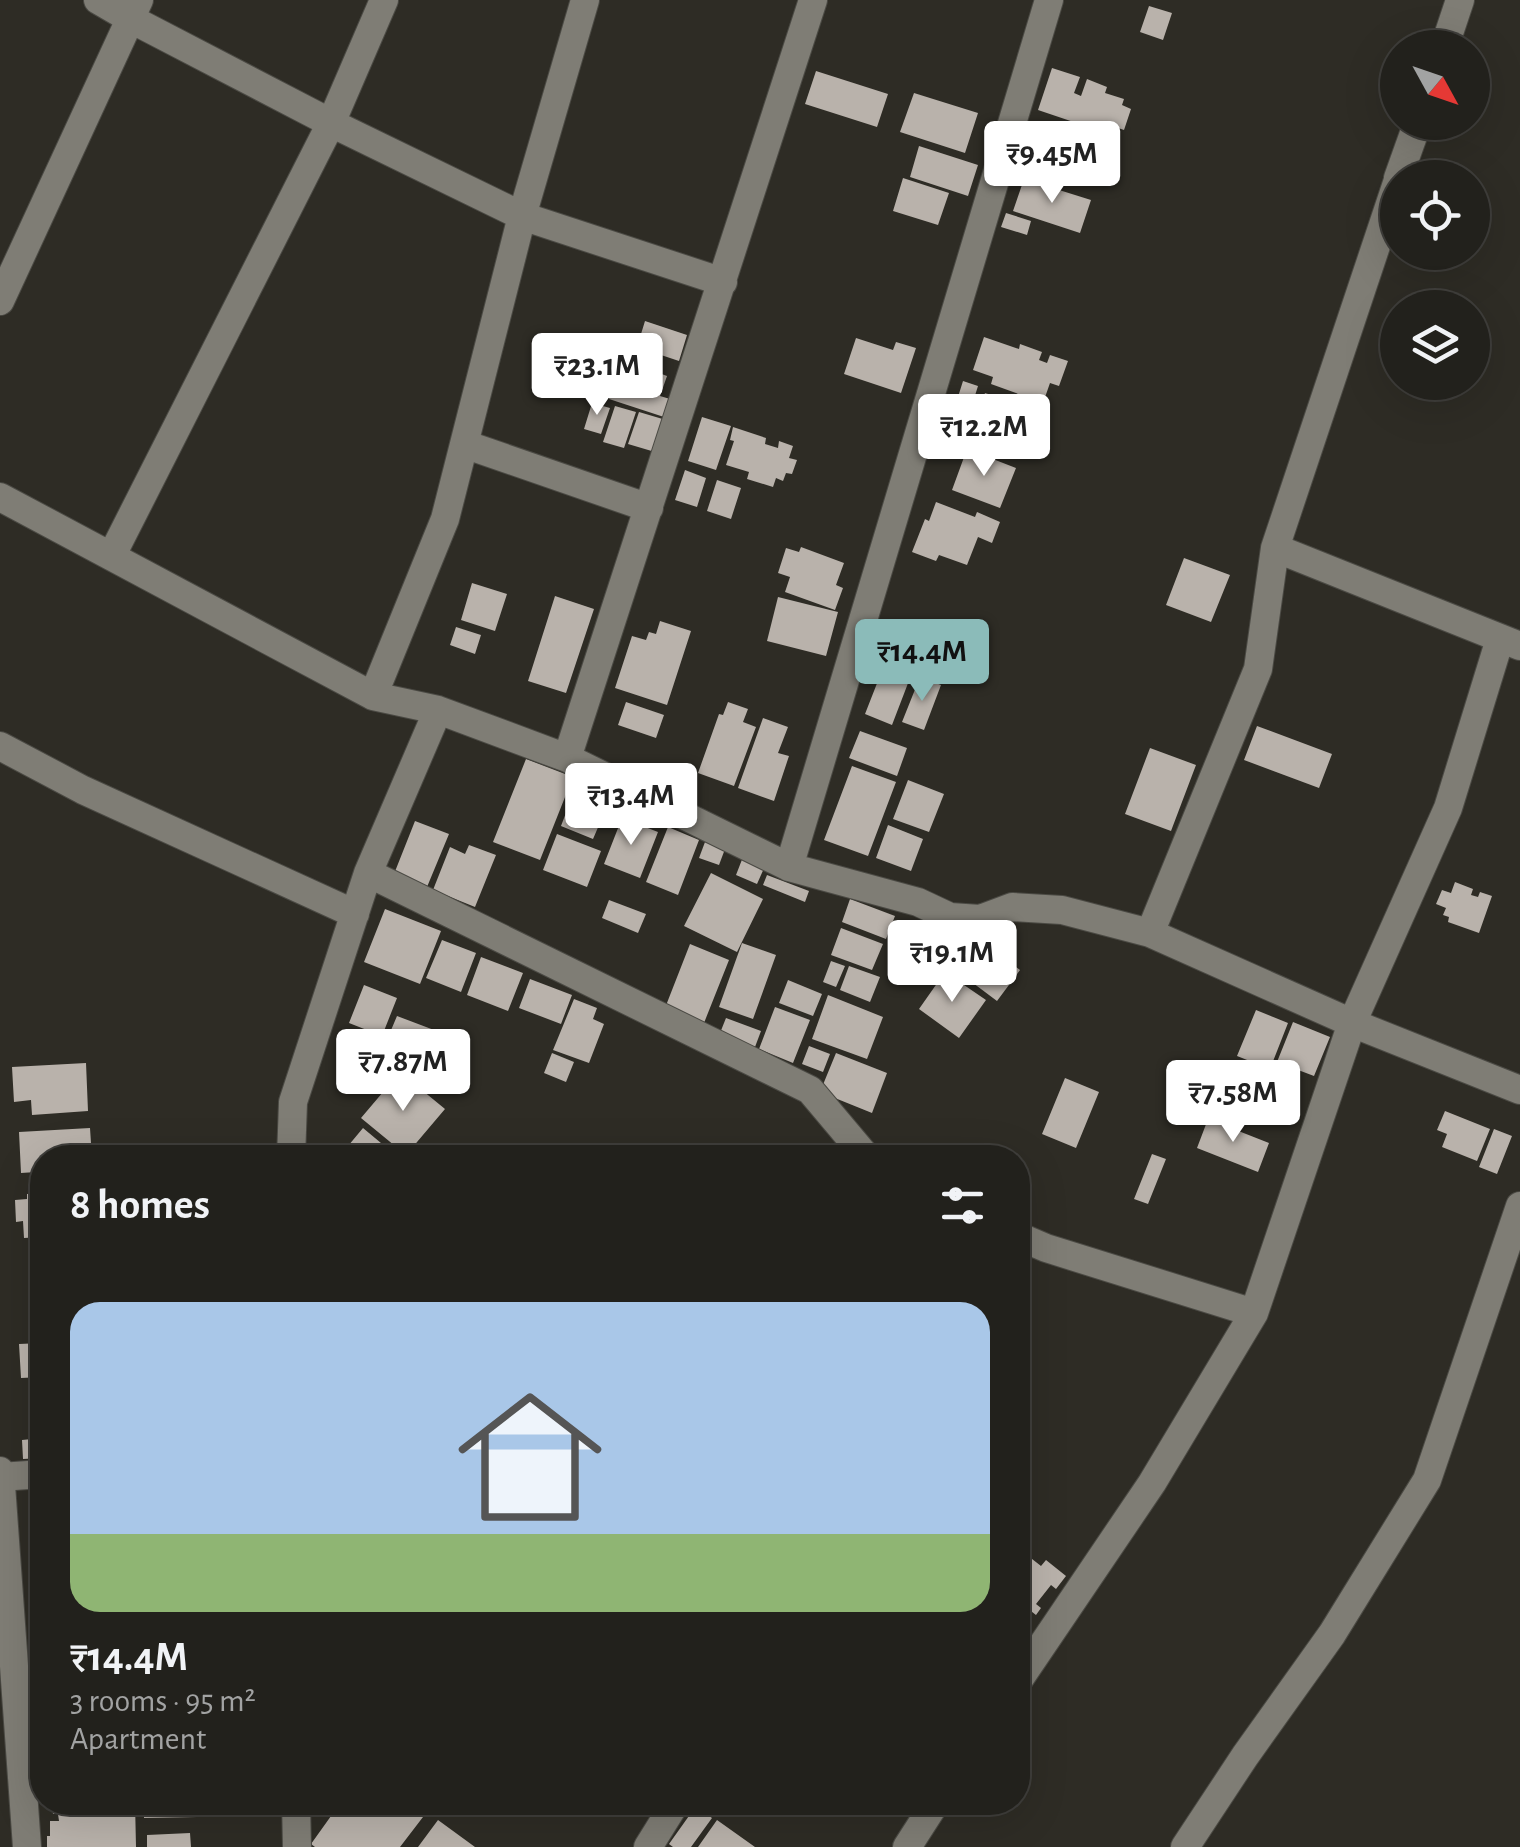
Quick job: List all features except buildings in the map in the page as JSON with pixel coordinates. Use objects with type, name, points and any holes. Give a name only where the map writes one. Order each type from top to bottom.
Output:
[{"type":"street","points":[[98,0],[134,9],[331,123],[522,216],[722,282]]},
{"type":"street","points":[[112,556],[331,123],[384,0]]},
{"type":"street","points":[[372,696],[445,519],[522,216],[586,0]]},
{"type":"street","points":[[567,758],[813,0]]},
{"type":"street","points":[[790,867],[1049,0]]},
{"type":"street","points":[[1450,30],[1460,0]]},
{"type":"street","points":[[0,302],[134,9]]},
{"type":"street","points":[[1150,933],[1258,669],[1275,548],[1380,233]]},
{"type":"street","points":[[464,444],[649,508]]},
{"type":"street","points":[[0,498],[372,696],[438,710],[567,758],[790,867],[918,902],[950,917],[980,919],[1012,907],[1062,910],[1150,933],[1352,1023],[1520,1090]]},
{"type":"street","points":[[1030,1662],[1152,1483],[1254,1313],[1352,1023],[1448,808],[1510,643],[1275,548]]},
{"type":"street","points":[[291,1145],[293,1102],[354,914],[438,710]]},
{"type":"street","points":[[0,746],[83,790],[354,914]]},
{"type":"street","points":[[368,873],[810,1090],[856,1145]]},
{"type":"street","points":[[1185,1847],[1332,1634],[1427,1480],[1520,1206]]},
{"type":"street","points":[[1030,1241],[1254,1313]]},
{"type":"street","points":[[27,1847],[0,1475],[30,1474]]},
{"type":"street","points":[[297,1815],[298,1847]]},
{"type":"street","points":[[648,1847],[668,1815]]},
{"type":"street","points":[[906,1847],[927,1815]]}]
